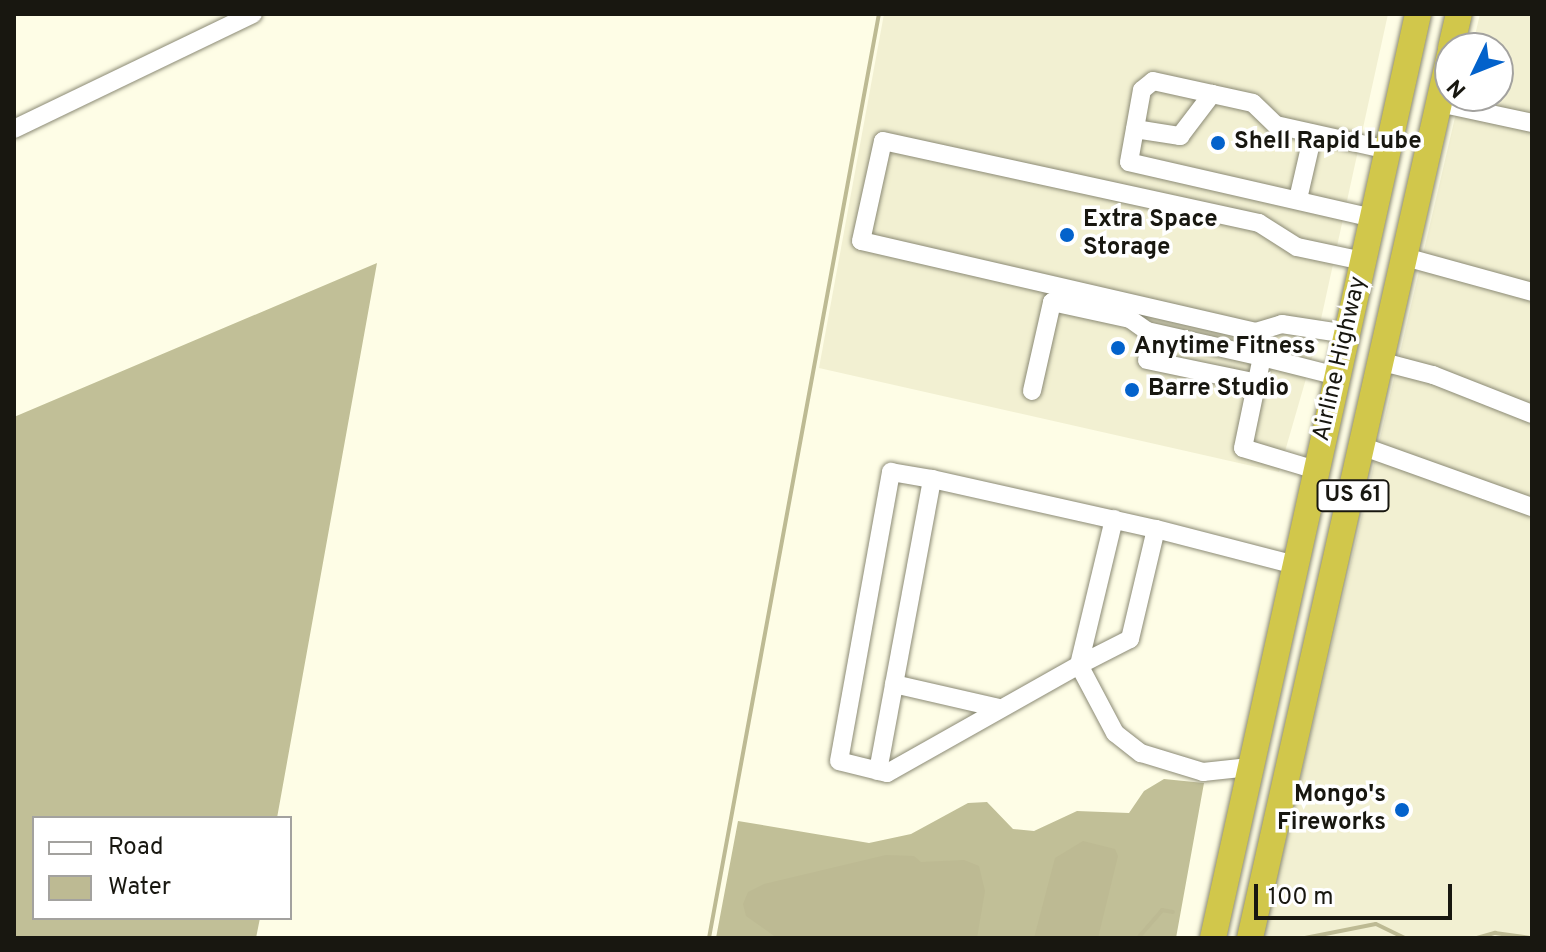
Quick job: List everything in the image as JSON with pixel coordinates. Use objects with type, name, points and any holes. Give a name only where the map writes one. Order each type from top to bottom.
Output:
[{"type":"highway","name":"Airline Highway","points":[[1213,938],[1418,14]]},
{"type":"highway","name":"Airline Highway","points":[[1250,938],[1364,447],[1437,112]]},
{"type":"highway","points":[[1286,608],[1292,623],[1269,757],[1290,770]]},
{"type":"highway","points":[[1250,767],[1269,797],[1251,890],[1258,903]]},
{"type":"street","points":[[14,129],[253,14]]},
{"type":"street","points":[[1373,218],[1253,188],[1230,189],[1129,162],[1142,90],[1153,81],[1253,103],[1276,125],[1388,150]]},
{"type":"street","points":[[1135,129],[1180,136],[1212,94]]},
{"type":"street","points":[[1481,112],[1532,123]]},
{"type":"street","points":[[1298,199],[1313,134]]},
{"type":"street","points":[[1347,334],[1282,324],[1256,332],[861,241],[883,141],[1259,223],[1297,247],[1363,261]]},
{"type":"street","points":[[1405,257],[1532,292]]},
{"type":"street","points":[[1032,391],[1052,302],[1130,319],[1147,331],[1337,376]]},
{"type":"street","points":[[1262,357],[1243,448],[1316,470]]},
{"type":"street","points":[[1147,360],[1257,383]]},
{"type":"street","points":[[1383,362],[1433,375],[1532,414]]},
{"type":"street","points":[[1364,447],[1532,507]]},
{"type":"street","points":[[1156,529],[1130,639],[999,708],[887,773],[839,761],[891,472],[1114,519],[1156,529],[1295,565]]},
{"type":"street","points":[[878,771],[932,479]]},
{"type":"street","points":[[1114,519],[1079,665],[1115,733],[1141,753],[1203,772],[1250,767]]},
{"type":"street","points":[[894,684],[999,708]]},
{"type":"shaded area","points":[[884,14],[1388,14],[1314,351],[1279,472],[819,368]]},
{"type":"shaded area","points":[[1480,14],[1532,14],[1532,938],[1263,938],[1456,112],[1514,112],[1514,32],[1476,32]]},
{"type":"shaded area","points":[[377,263],[277,816],[32,816],[32,920],[260,920],[256,938],[14,938],[14,417]]},
{"type":"shaded area","points":[[1164,779],[1204,783],[1176,938],[716,938],[738,821],[869,843],[911,834],[968,803],[987,802],[1013,829],[1034,831],[1077,811],[1129,813],[1144,791]]},
{"type":"water","points":[[1083,841],[1115,849],[1118,856],[1098,938],[1034,938],[1055,858]]},
{"type":"water","points":[[886,855],[914,856],[921,862],[964,860],[979,866],[985,891],[977,938],[777,938],[746,916],[743,904],[748,892],[764,884]]},
{"type":"waterway","points":[[709,938],[879,14]]},
{"type":"waterway","points":[[1138,938],[1162,910],[1173,912]]},
{"type":"waterway","points":[[1305,938],[1376,924],[1405,938]]},
{"type":"waterway","points":[[1477,938],[1495,933],[1529,938]]},
{"type":"place","name":"Shell Rapid Lube","points":[[1218,143]]},
{"type":"place","name":"Extra Space Storage","points":[[1067,235]]},
{"type":"place","name":"Anytime Fitness","points":[[1118,348]]},
{"type":"place","name":"Barre Studio","points":[[1132,390]]},
{"type":"place","name":"Mongo's Fireworks","points":[[1402,810]]}]
